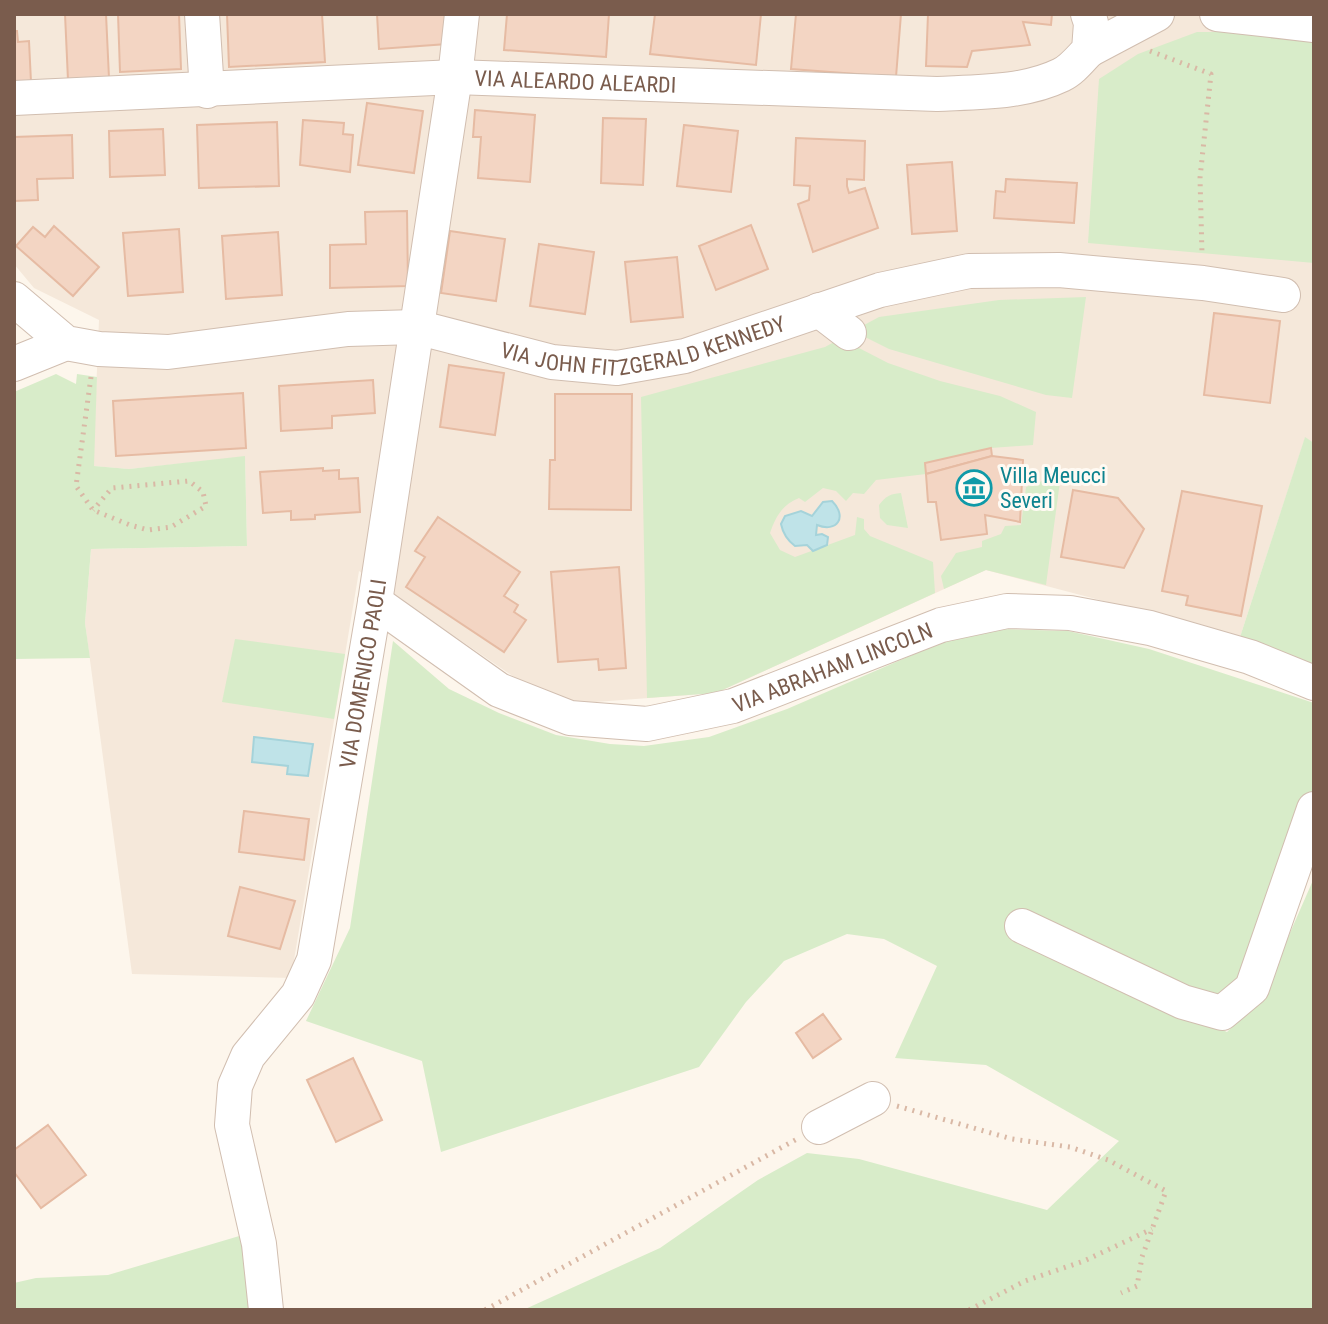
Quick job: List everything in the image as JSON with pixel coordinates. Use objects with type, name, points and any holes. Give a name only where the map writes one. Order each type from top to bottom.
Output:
[{"type":"street","points":[[202,14],[207,91]]},
{"type":"street","name":"VIA DOMENICO PAOLI","points":[[266,1310],[259,1244],[232,1125],[235,1086],[248,1056],[298,995],[314,960],[375,602],[462,14]]},
{"type":"street","points":[[1088,14],[1089,50]]},
{"type":"street","points":[[1217,14],[1314,25]]},
{"type":"street","name":"VIA ALEARDO ALEARDI","points":[[14,98],[455,77],[937,94],[1027,87],[1064,74],[1089,50],[1148,19]]},
{"type":"street","name":"VIA JOHN FITZGERALD KENNEDY","points":[[82,346],[168,352],[348,329],[416,327],[552,362],[617,368],[685,356],[880,290],[969,271],[1059,270],[1203,283],[1283,295]]},
{"type":"street","points":[[14,343],[24,308],[82,346]]},
{"type":"street","points":[[819,310],[849,333]]},
{"type":"street","points":[[14,364],[82,346]]},
{"type":"street","name":"VIA ABRAHAM LINCOLN","points":[[375,602],[499,690],[570,718],[647,724],[733,706],[941,625],[1007,611],[1070,613],[1150,628],[1250,657],[1314,683]]},
{"type":"street","points":[[1022,926],[1183,1002],[1222,1013],[1252,988],[1314,809]]},
{"type":"street","points":[[819,1127],[873,1099]]},
{"type":"path","points":[[1148,19],[1150,51],[1211,74],[1200,178],[1203,283]]},
{"type":"path","points":[[82,346],[88,387],[76,486],[93,510],[148,530],[171,527],[206,506],[203,492],[189,481],[112,488],[93,510]]},
{"type":"path","points":[[873,1099],[1012,1139],[1070,1147],[1108,1160],[1166,1191],[1142,1257],[1137,1286],[1121,1293]]},
{"type":"path","points":[[485,1310],[819,1127]]},
{"type":"path","points":[[969,1310],[1025,1281],[1084,1261],[1153,1228]]},
{"type":"shaded area","points":[[14,14],[1314,14],[1314,443],[1305,438],[1240,637],[986,570],[716,693],[555,705],[359,571],[291,978],[132,974],[85,623],[91,549],[247,546],[245,457],[129,469],[93,466],[99,320],[34,288],[14,264]]},
{"type":"green space","points":[[1197,32],[1314,36],[1314,263],[1088,243],[1099,79],[1138,54]]},
{"type":"green space","points":[[1086,297],[1072,398],[1046,395],[889,349],[853,331],[879,317],[999,300]]},
{"type":"green space","points":[[836,341],[857,347],[888,363],[940,381],[1000,396],[1036,412],[1033,445],[991,448],[926,463],[926,474],[876,480],[864,494],[853,493],[846,501],[836,491],[823,488],[805,502],[799,498],[788,504],[777,516],[770,533],[780,550],[795,557],[855,535],[857,517],[864,519],[864,529],[870,536],[933,562],[935,593],[716,693],[647,698],[641,397],[825,347]]},
{"type":"green space","points":[[56,374],[76,384],[77,374],[97,377],[94,466],[129,469],[245,456],[247,546],[91,549],[85,623],[90,658],[14,659],[14,392]]},
{"type":"green space","points":[[1305,437],[1314,443],[1314,666],[1240,637]]},
{"type":"green space","points":[[1061,474],[1046,585],[986,570],[944,589],[941,576],[956,553],[982,547],[982,541],[1001,534],[1005,526],[1021,525],[1026,487]]},
{"type":"green space","points":[[901,493],[908,528],[887,525],[880,518],[879,505],[888,496]]},
{"type":"green space","points":[[1000,629],[1068,631],[1149,649],[1314,703],[1314,796],[1268,928],[1212,1025],[1227,1032],[1261,999],[1314,878],[1314,1310],[523,1310],[660,1248],[758,1180],[807,1153],[859,1159],[1047,1210],[1119,1141],[986,1065],[895,1058],[937,966],[884,939],[847,934],[784,961],[746,1002],[699,1067],[441,1152],[422,1061],[306,1021],[350,928],[393,641],[449,689],[499,713],[556,735],[644,746],[709,737],[787,709],[947,640]]},
{"type":"green space","points":[[235,639],[345,654],[334,719],[222,702]]},
{"type":"green space","points":[[246,1234],[256,1310],[14,1310],[14,1283],[36,1278],[108,1275]]},
{"type":"water","points":[[832,501],[839,513],[838,522],[830,527],[817,525],[816,535],[828,537],[827,545],[813,551],[807,545],[795,546],[784,534],[781,524],[785,516],[801,511],[812,516],[823,502]]},
{"type":"water","points":[[254,737],[313,744],[308,776],[287,774],[288,766],[252,762]]},
{"type":"building","points":[[65,14],[106,14],[109,78],[68,80]]},
{"type":"building","points":[[118,14],[179,14],[181,69],[120,72]]},
{"type":"building","points":[[227,14],[322,14],[325,62],[229,67]]},
{"type":"building","points":[[377,14],[449,14],[447,44],[379,49]]},
{"type":"building","points":[[507,14],[609,14],[606,57],[504,50]]},
{"type":"building","points":[[655,14],[761,14],[756,65],[650,54]]},
{"type":"building","points":[[796,14],[901,14],[896,77],[791,69]]},
{"type":"building","points":[[928,14],[1052,14],[1051,25],[1023,22],[1030,45],[972,51],[967,67],[926,66]]},
{"type":"building","points":[[14,31],[17,31],[18,42],[29,41],[31,82],[14,83]]},
{"type":"building","points":[[367,103],[423,111],[414,173],[358,165]]},
{"type":"building","points":[[475,110],[535,115],[530,182],[478,178],[481,137],[473,137]]},
{"type":"building","points":[[603,118],[646,119],[643,185],[601,183]]},
{"type":"building","points":[[303,120],[344,123],[343,134],[353,135],[350,172],[300,165]]},
{"type":"building","points":[[277,122],[279,186],[199,188],[197,125]]},
{"type":"building","points":[[684,125],[738,131],[731,192],[677,186]]},
{"type":"building","points":[[163,129],[165,175],[110,177],[109,131]]},
{"type":"building","points":[[72,135],[73,178],[37,179],[38,200],[14,201],[14,137]]},
{"type":"building","points":[[796,138],[865,141],[864,180],[847,179],[847,186],[849,193],[865,188],[878,228],[813,252],[798,204],[809,200],[810,186],[794,185]]},
{"type":"building","points":[[952,162],[957,231],[912,234],[907,165]]},
{"type":"building","points":[[1006,179],[1077,183],[1074,223],[994,218],[996,191],[1005,192]]},
{"type":"building","points":[[407,211],[408,286],[330,288],[330,245],[366,244],[365,212]]},
{"type":"building","points":[[751,225],[768,269],[716,290],[699,246]]},
{"type":"building","points":[[54,226],[99,267],[73,296],[16,246],[33,227],[45,237]]},
{"type":"building","points":[[179,229],[183,292],[128,296],[123,233]]},
{"type":"building","points":[[450,231],[505,239],[496,301],[441,293]]},
{"type":"building","points":[[278,232],[282,295],[226,299],[222,236]]},
{"type":"building","points":[[539,244],[594,252],[585,314],[530,306]]},
{"type":"building","points":[[677,257],[683,317],[631,322],[625,262]]},
{"type":"building","points":[[1214,313],[1280,321],[1270,403],[1204,395]]},
{"type":"building","points":[[449,365],[504,373],[495,435],[440,427]]},
{"type":"building","points":[[373,380],[375,413],[332,416],[332,428],[281,431],[279,386]]},
{"type":"building","points":[[243,393],[246,448],[116,456],[113,401]]},
{"type":"building","points":[[555,394],[632,394],[631,510],[549,509],[550,460],[555,460]]},
{"type":"building","points":[[991,448],[992,456],[926,474],[925,463]]},
{"type":"building","name":"Villa Meucci Severi","points":[[992,456],[1023,460],[1020,522],[985,515],[987,534],[941,540],[936,502],[928,502],[926,474]]},
{"type":"building","points":[[323,468],[323,471],[339,470],[339,479],[358,478],[360,512],[291,520],[291,511],[263,513],[260,472]]},
{"type":"building","points":[[1073,490],[1118,498],[1144,529],[1124,568],[1061,557]]},
{"type":"building","points":[[1182,491],[1262,506],[1241,616],[1186,605],[1188,596],[1162,591]]},
{"type":"building","points":[[438,517],[520,572],[504,596],[518,605],[514,612],[526,620],[504,652],[406,587],[425,557],[415,551]]},
{"type":"building","points":[[619,567],[626,668],[599,670],[598,659],[558,662],[551,572]]},
{"type":"building","points":[[244,811],[309,819],[304,860],[239,852]]},
{"type":"building","points":[[240,887],[295,901],[280,949],[228,936]]},
{"type":"building","points":[[823,1014],[841,1039],[813,1058],[796,1033]]},
{"type":"building","points":[[353,1058],[382,1120],[336,1142],[307,1080]]},
{"type":"building","points":[[48,1125],[86,1175],[41,1208],[14,1172],[14,1150]]},
{"type":"place","name":"Villa Meucci Severi","points":[[974,488]]}]
